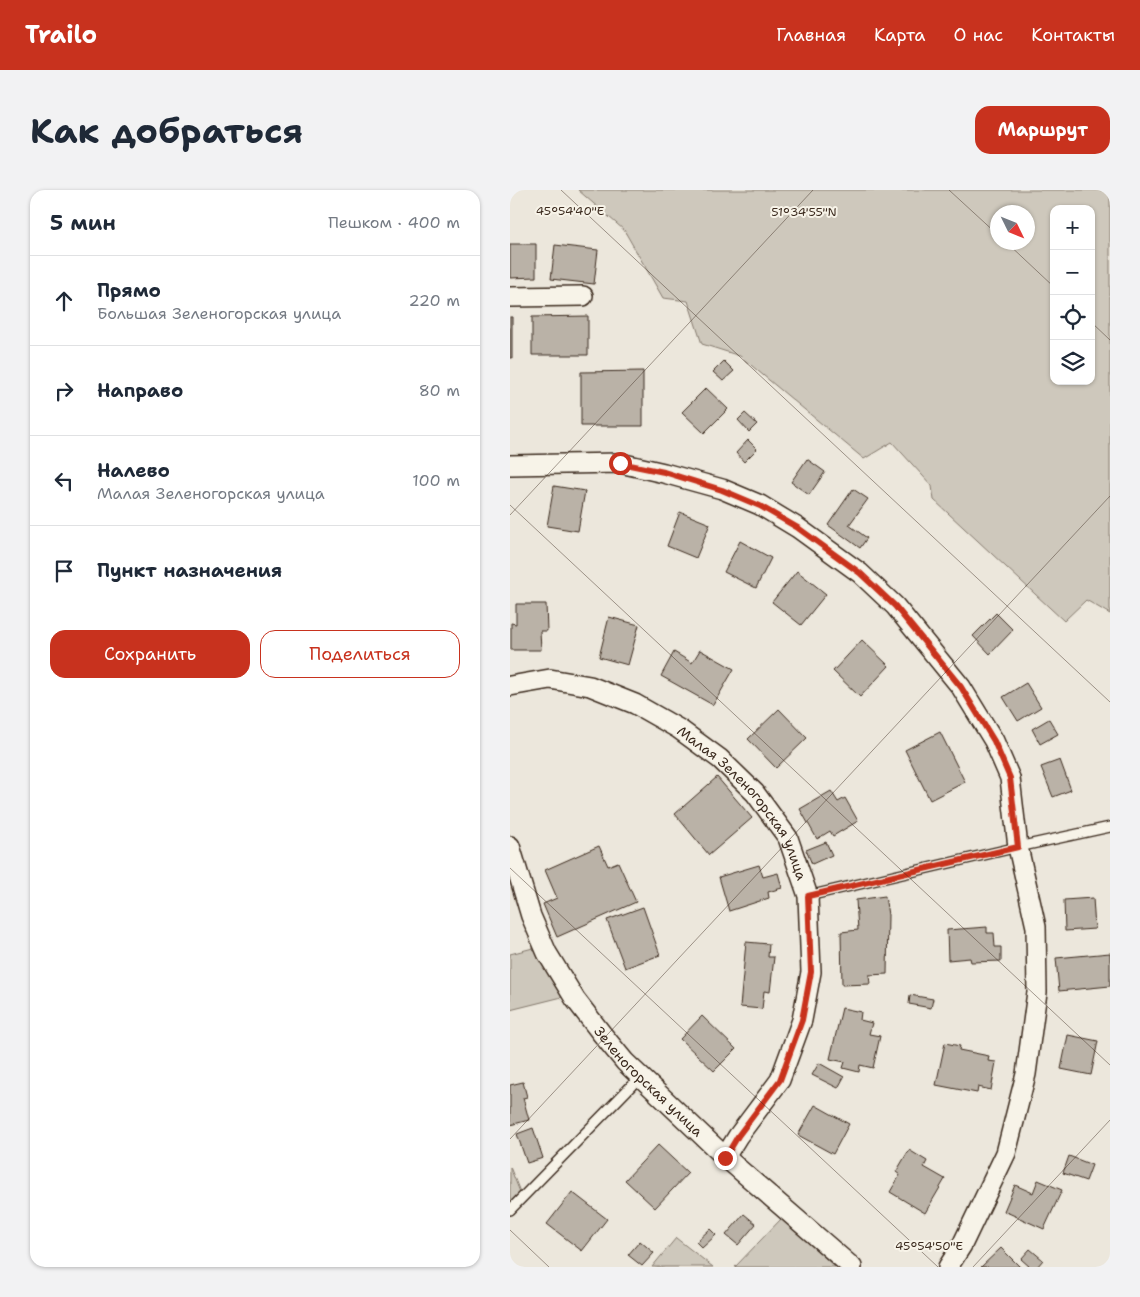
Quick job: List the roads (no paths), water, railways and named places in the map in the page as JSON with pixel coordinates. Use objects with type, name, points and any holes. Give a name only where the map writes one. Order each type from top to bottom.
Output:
[{"type":"street","points":[[510,297],[584,296]]},
{"type":"street","points":[[510,464],[620,463],[664,472],[722,490],[760,506],[798,528],[860,573],[895,606],[961,687],[994,741],[1010,778],[1018,847],[1036,927],[1037,992],[1026,1074],[1006,1154],[962,1245],[948,1267]]},
{"type":"street","name":"Малая Зеленогорская улица","points":[[510,686],[550,679],[590,686],[635,704],[679,729],[720,759],[756,793],[788,838],[808,896],[811,972],[802,1020],[780,1080],[738,1136],[725,1158]]},
{"type":"street","name":"Зеленогорская улица","points":[[510,846],[531,916],[547,953],[596,1027],[625,1062],[725,1158],[852,1267]]},
{"type":"lane","points":[[808,896],[1110,827]]},
{"type":"lane","points":[[510,1210],[640,1077]]}]
